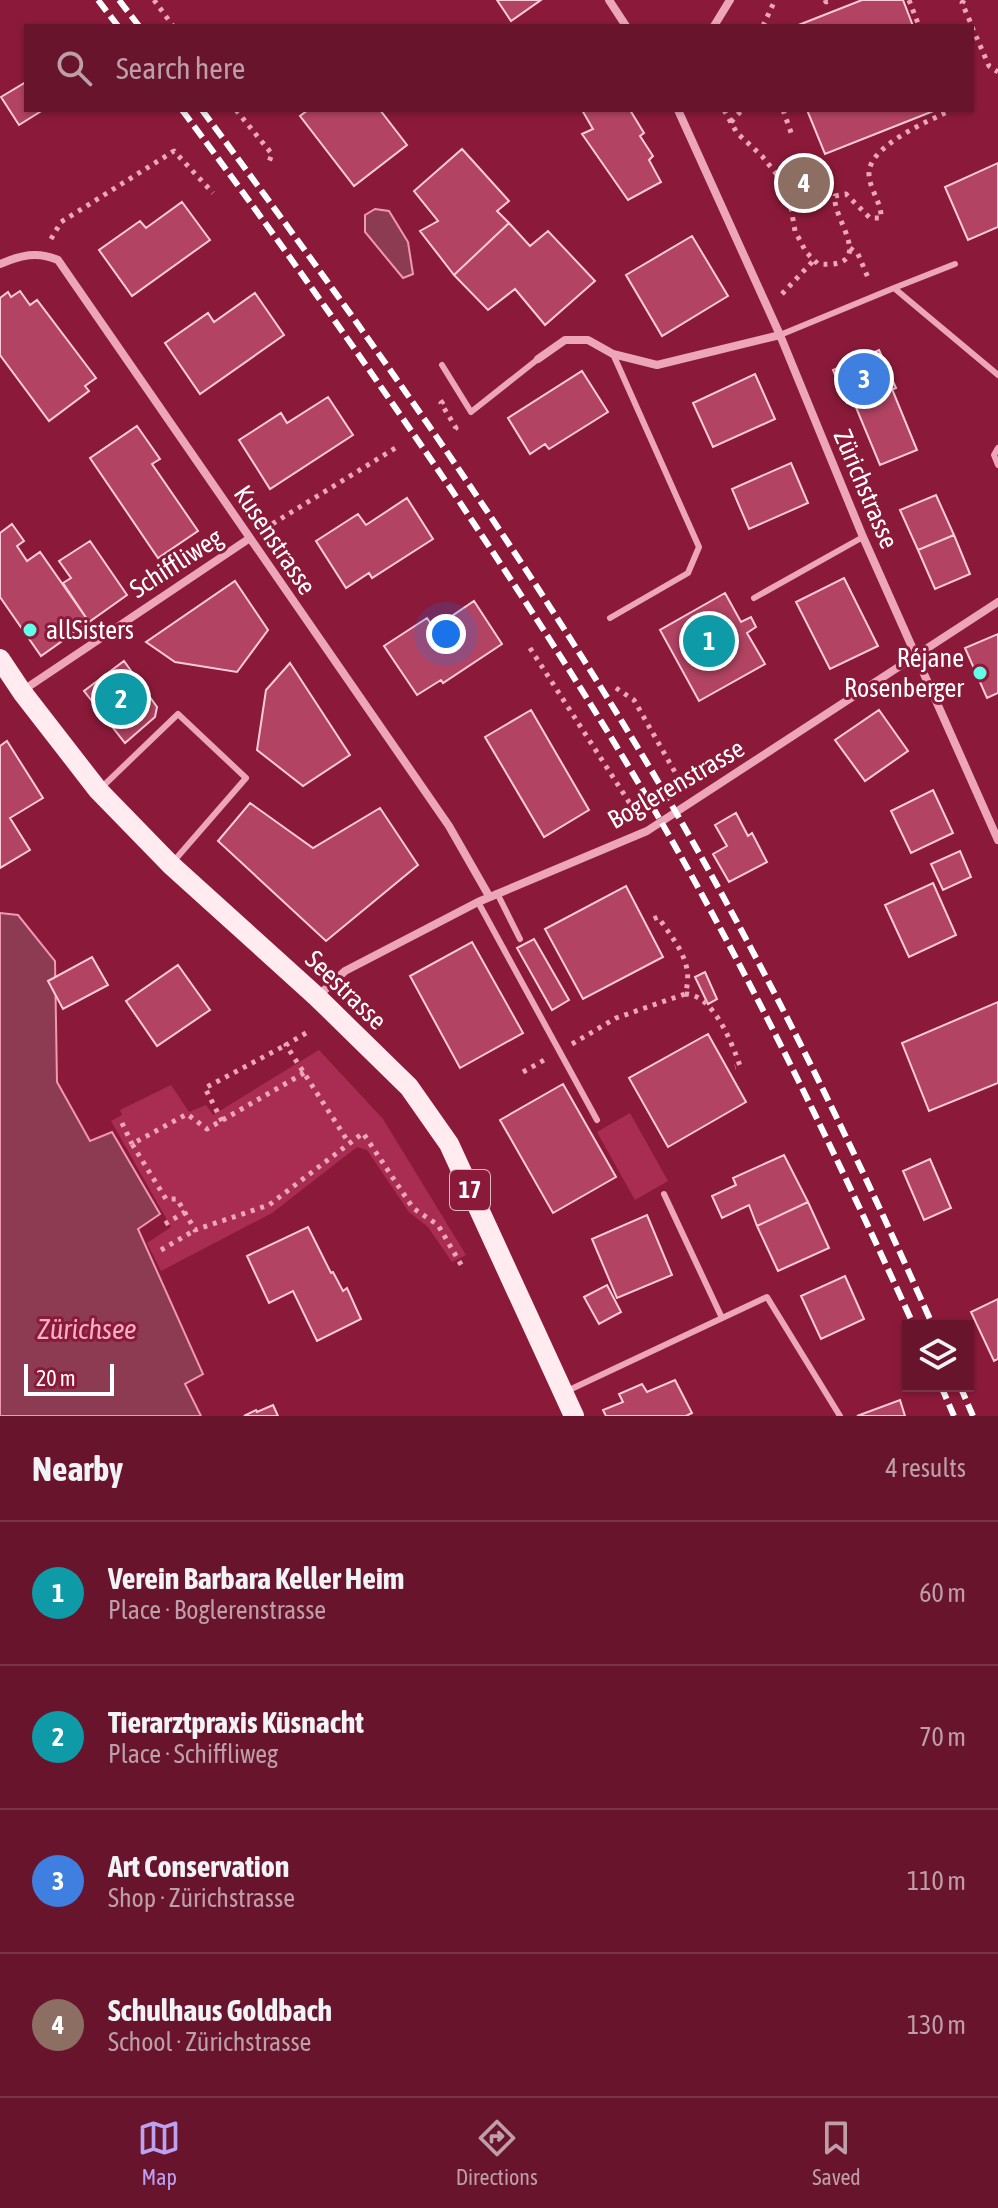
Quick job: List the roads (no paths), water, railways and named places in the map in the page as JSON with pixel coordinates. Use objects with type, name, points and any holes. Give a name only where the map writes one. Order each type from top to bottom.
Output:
[{"type":"main road","name":"Seestrasse","points":[[0,659],[98,790],[171,865],[317,997],[409,1087],[449,1144],[574,1416]]},
{"type":"street","points":[[609,0],[625,24]]},
{"type":"street","points":[[716,24],[730,0]]},
{"type":"street","name":"Zürichstrasse","points":[[679,112],[780,335],[863,537],[998,840]]},
{"type":"street","name":"Kusenstrasse","points":[[0,264],[19,256],[42,253],[58,260],[449,826],[493,895]]},
{"type":"street","points":[[538,359],[565,340],[588,340],[613,354],[657,365],[780,335]]},
{"type":"street","name":"Schiffliweg","points":[[22,692],[250,538]]},
{"type":"street","name":"Boglerenstrasse","points":[[317,997],[345,971],[478,902],[647,831],[998,602]]},
{"type":"lane","points":[[780,335],[955,264]]},
{"type":"lane","points":[[894,288],[998,375]]},
{"type":"lane","points":[[610,618],[688,573],[699,547],[613,354]]},
{"type":"lane","points":[[442,365],[471,412],[538,359]]},
{"type":"lane","points":[[998,448],[994,455],[998,465]]},
{"type":"lane","points":[[754,598],[863,537]]},
{"type":"lane","points":[[98,790],[178,714],[246,778],[171,865]]},
{"type":"lane","points":[[493,895],[520,939]]},
{"type":"lane","points":[[478,902],[597,1120]]},
{"type":"lane","points":[[664,1194],[722,1318]]},
{"type":"lane","points":[[563,1392],[767,1297],[840,1416]]},
{"type":"water","points":[[375,209],[389,211],[408,242],[413,274],[403,278],[365,232],[365,215]]},
{"type":"water","name":"Zürichsee","points":[[0,913],[18,915],[55,961],[57,1082],[90,1141],[112,1132],[160,1214],[138,1229],[203,1374],[185,1384],[201,1416],[0,1416]]},
{"type":"railway","points":[[98,0],[116,24]]},
{"type":"railway","points":[[119,0],[137,24]]},
{"type":"railway","points":[[183,112],[319,298],[451,489],[622,755],[708,905],[770,1023],[911,1320]]},
{"type":"railway","points":[[203,112],[442,444],[555,615],[663,790],[806,1054],[930,1320]]},
{"type":"railway","points":[[944,1392],[954,1416]]},
{"type":"railway","points":[[963,1392],[973,1416]]},
{"type":"place","name":"Schulhaus Goldbach","points":[[804,183]]},
{"type":"place","name":"Art Conservation","points":[[864,379]]},
{"type":"place","name":"allSisters","points":[[30,630]]},
{"type":"place","name":"Verein Barbara Keller Heim","points":[[709,641]]},
{"type":"place","name":"Réjane Rosenberger","points":[[980,673]]},
{"type":"place","name":"Tierarztpraxis Küsnacht","points":[[121,699]]}]
